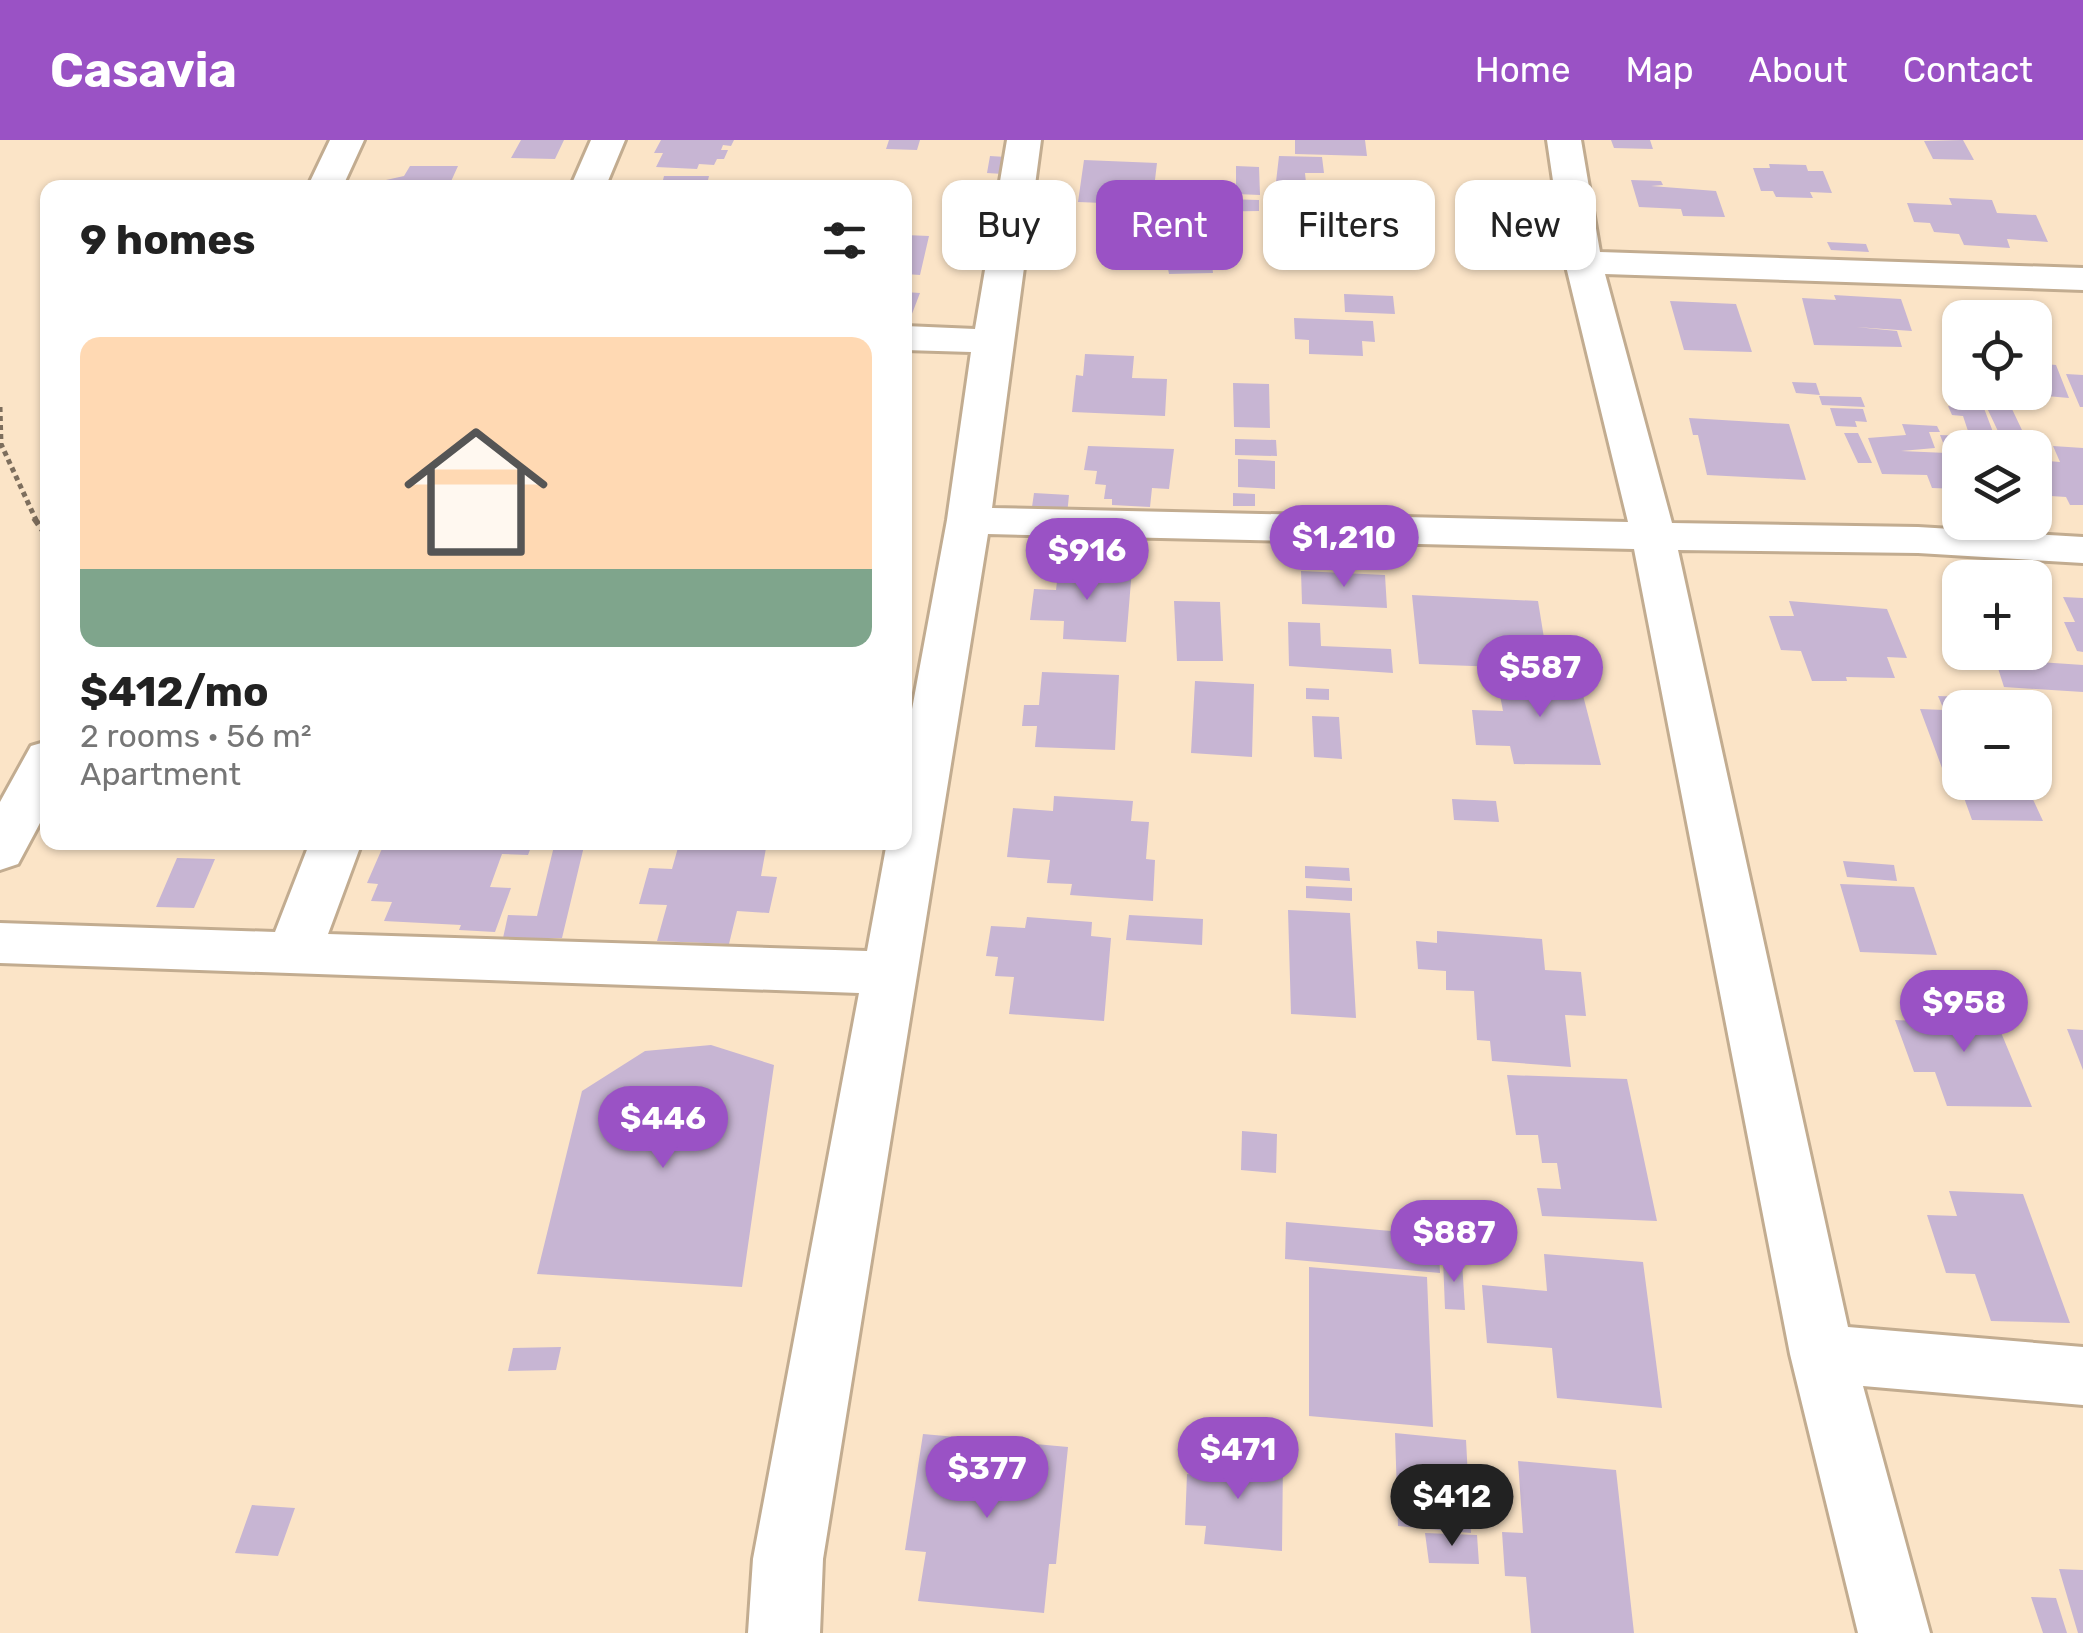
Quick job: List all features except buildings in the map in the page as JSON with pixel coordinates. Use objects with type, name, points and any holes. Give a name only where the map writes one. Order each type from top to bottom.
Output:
[{"type":"street","points":[[328,180],[347,140]]},
{"type":"street","points":[[590,180],[608,140]]},
{"type":"street","points":[[912,847],[969,520],[1024,140]]},
{"type":"street","points":[[1564,140],[1570,180]]},
{"type":"street","points":[[1596,262],[2083,278]]},
{"type":"street","points":[[1585,270],[1652,534],[1822,1354],[1894,1633]]},
{"type":"street","points":[[912,338],[992,341]]},
{"type":"street","points":[[969,520],[1338,531],[1918,540],[2083,550]]},
{"type":"street","points":[[0,851],[40,774]]},
{"type":"street","points":[[293,954],[333,850]]},
{"type":"street","points":[[784,1633],[788,1559],[911,850]]},
{"type":"street","points":[[0,943],[890,973]]},
{"type":"street","points":[[1822,1354],[2083,1376]]},
{"type":"path","points":[[0,407],[1,444],[40,526]]}]
